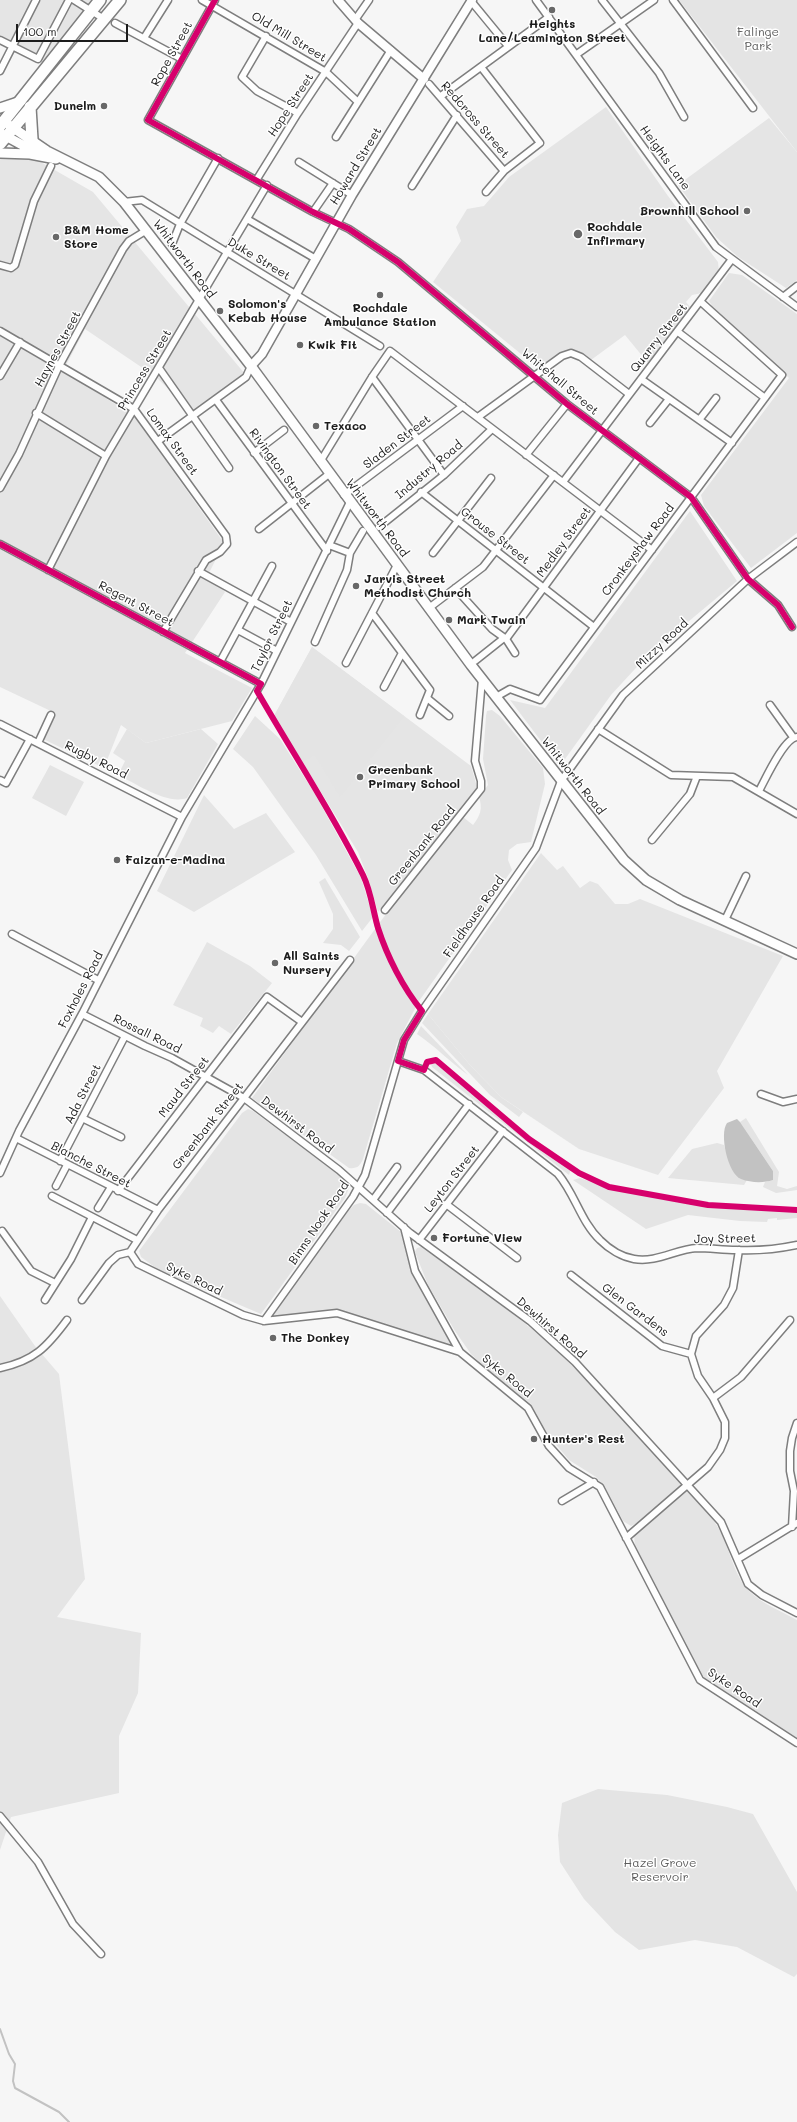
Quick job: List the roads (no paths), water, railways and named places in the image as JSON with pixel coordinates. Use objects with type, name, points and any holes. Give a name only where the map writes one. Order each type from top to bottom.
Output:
[{"type":"highway","points":[[2,130],[15,127],[25,104],[91,10],[100,0]]},
{"type":"highway","points":[[2,130],[120,0]]},
{"type":"highway","points":[[25,104],[32,139]]},
{"type":"main road","points":[[0,108],[25,104]]},
{"type":"main road","name":"Whitworth Road","points":[[15,127],[47,151],[99,177],[124,202],[251,366],[344,495],[482,679],[624,860],[646,880],[680,900],[797,954]]},
{"type":"main road","name":"Whitworth Road","points":[[2,130],[26,147],[47,151]]},
{"type":"main road","points":[[0,153],[30,154],[66,160]]},
{"type":"street","points":[[0,71],[36,0]]},
{"type":"street","points":[[0,40],[38,59],[69,0]]},
{"type":"street","points":[[74,0],[104,19]]},
{"type":"street","points":[[144,38],[168,0]]},
{"type":"street","name":"Old Mill Street","points":[[202,0],[214,3],[326,72],[358,102]]},
{"type":"street","name":"Redcross Street","points":[[338,0],[357,21],[392,50],[441,96],[504,171]]},
{"type":"street","name":"Hope Street","points":[[256,179],[298,112],[326,72],[369,0]]},
{"type":"street","points":[[472,0],[508,46]]},
{"type":"street","name":"Howard Street","points":[[251,366],[262,354],[352,195],[426,82],[472,0]]},
{"type":"street","name":"Heights Lane","points":[[536,0],[577,54],[716,247],[797,307]]},
{"type":"street","points":[[602,0],[659,73],[684,116]]},
{"type":"street","points":[[577,54],[654,0]]},
{"type":"street","points":[[672,0],[753,108]]},
{"type":"street","name":"Rope Street","points":[[148,120],[214,3]]},
{"type":"street","points":[[441,96],[549,17]]},
{"type":"street","points":[[115,23],[182,59]]},
{"type":"street","points":[[266,36],[242,77],[257,91],[298,112]]},
{"type":"street","points":[[336,137],[392,50]]},
{"type":"street","points":[[481,67],[540,143],[504,171],[486,192]]},
{"type":"street","points":[[412,186],[457,115]]},
{"type":"street","name":"Whitehall Street","points":[[148,120],[335,224],[348,229],[387,254],[567,404],[691,497],[748,579],[778,605],[792,627]]},
{"type":"street","points":[[172,244],[180,224],[218,158]]},
{"type":"street","points":[[298,162],[352,195]]},
{"type":"street","points":[[0,265],[9,268],[14,265],[34,200],[51,166]]},
{"type":"street","points":[[313,212],[332,183]]},
{"type":"street","name":"Princess Street","points":[[48,570],[106,456],[267,185]]},
{"type":"street","name":"Duke Street","points":[[124,202],[142,200],[380,346]]},
{"type":"street","points":[[247,218],[316,259]]},
{"type":"street","name":"Haynes Street","points":[[0,488],[19,454],[36,413],[59,366],[123,249],[129,241],[147,230]]},
{"type":"street","name":"Quarry Street","points":[[563,482],[701,302],[732,259]]},
{"type":"street","points":[[783,296],[797,286]]},
{"type":"street","name":"Cronkeyshaw Road","points":[[496,697],[510,689],[540,700],[782,375],[701,302]]},
{"type":"street","name":"Lomax Street","points":[[0,331],[134,409],[226,536],[227,544],[220,552],[206,560],[198,571]]},
{"type":"street","points":[[678,332],[765,398]]},
{"type":"street","points":[[0,376],[20,342]]},
{"type":"street","points":[[320,462],[372,377],[390,352],[652,550]]},
{"type":"street","points":[[478,417],[562,356],[570,353],[582,357],[629,394]]},
{"type":"street","points":[[158,441],[246,377],[251,366]]},
{"type":"street","points":[[158,368],[229,468]]},
{"type":"street","points":[[372,377],[444,475]]},
{"type":"street","points":[[641,379],[732,443]]},
{"type":"street","points":[[699,420],[716,398]]},
{"type":"street","points":[[650,423],[669,399]]},
{"type":"street","name":"Rivington Street","points":[[216,400],[254,453],[328,548]]},
{"type":"street","points":[[526,454],[567,404]]},
{"type":"street","name":"Sladen Street","points":[[344,495],[463,406]]},
{"type":"street","points":[[36,413],[106,456]]},
{"type":"street","name":"Industry Road","points":[[379,527],[444,475],[492,429]]},
{"type":"street","points":[[254,453],[284,430]]},
{"type":"street","name":"Medley Street","points":[[475,661],[505,639],[639,458]]},
{"type":"street","points":[[259,529],[293,504],[329,474]]},
{"type":"street","points":[[429,608],[484,567],[554,476]]},
{"type":"street","points":[[433,553],[491,478]]},
{"type":"street","name":"Grouse Street","points":[[421,492],[594,627]]},
{"type":"street","name":"Taylor Street","points":[[182,817],[261,684],[350,502]]},
{"type":"street","points":[[275,518],[280,524]]},
{"type":"street","points":[[315,642],[347,570],[350,553],[363,531]]},
{"type":"street","name":"Mizzy Road","points":[[561,781],[623,695],[748,579],[797,542]]},
{"type":"street","name":"Regent Street","points":[[0,544],[261,684]]},
{"type":"street","points":[[328,548],[350,553]]},
{"type":"street","points":[[346,663],[397,565]]},
{"type":"street","points":[[220,662],[272,566]]},
{"type":"street","points":[[163,632],[198,571],[291,622]]},
{"type":"street","points":[[455,588],[492,629],[505,639],[515,653]]},
{"type":"street","points":[[372,613],[430,690],[420,715]]},
{"type":"street","points":[[238,630],[277,650]]},
{"type":"street","points":[[384,687],[402,653]]},
{"type":"street","name":"Greenbank Road","points":[[385,910],[481,789],[481,781],[474,761],[482,679]]},
{"type":"street","points":[[427,698],[449,716]]},
{"type":"street","points":[[759,791],[785,745],[795,737],[770,705]]},
{"type":"street","points":[[38,743],[51,715]]},
{"type":"street","name":"Rugby Road","points":[[0,724],[182,817]]},
{"type":"street","points":[[598,729],[671,775],[733,777],[797,814]]},
{"type":"street","points":[[3,781],[30,739]]},
{"type":"street","points":[[652,840],[690,794],[697,776]]},
{"type":"street","name":"Fieldhouse Road","points":[[398,1061],[404,1040],[422,1011],[536,848],[561,781]]},
{"type":"street","name":"Foxholes Road","points":[[0,1173],[16,1138],[82,1014],[182,817]]},
{"type":"street","points":[[725,920],[746,876]]},
{"type":"street","points":[[12,934],[98,980]]},
{"type":"street","name":"Greenbank Street","points":[[130,1252],[158,1210],[350,960]]},
{"type":"street","name":"Maud Street","points":[[118,1191],[267,997],[302,1022]]},
{"type":"street","name":"Rossall Road","points":[[82,1014],[172,1058],[244,1098]]},
{"type":"street","name":"Ada Street","points":[[60,1161],[125,1036]]},
{"type":"street","name":"Joy Street","points":[[398,1061],[424,1070],[558,1174],[570,1190],[590,1228],[601,1241],[625,1257],[635,1260],[656,1259],[696,1248],[739,1250],[782,1248],[797,1245]]},
{"type":"street","name":"Binns Nook Road","points":[[264,1321],[353,1197],[365,1175],[398,1061]]},
{"type":"street","points":[[761,1094],[783,1102],[797,1099]]},
{"type":"street","name":"Dewhirst Road","points":[[244,1098],[358,1186],[419,1240],[530,1321],[556,1344],[720,1522],[748,1584],[762,1595],[797,1613]]},
{"type":"street","points":[[387,1213],[469,1104]]},
{"type":"street","points":[[82,1118],[121,1137]]},
{"type":"street","name":"Leyton Street","points":[[419,1240],[503,1131]]},
{"type":"street","name":"Blanche Street","points":[[16,1138],[158,1210]]},
{"type":"street","points":[[56,1186],[67,1165]]},
{"type":"street","points":[[373,1200],[397,1167]]},
{"type":"street","points":[[98,1208],[111,1187]]},
{"type":"street","points":[[52,1196],[137,1240]]},
{"type":"street","points":[[446,1204],[517,1258]]},
{"type":"street","points":[[45,1300],[71,1259],[92,1217]]},
{"type":"street","points":[[404,1227],[415,1271],[460,1352]]},
{"type":"street","points":[[2,1231],[31,1271],[55,1283]]},
{"type":"street","points":[[626,1538],[688,1486],[716,1459],[725,1438],[725,1422],[713,1398],[698,1376],[692,1354],[696,1336],[724,1305],[732,1288],[739,1250]]},
{"type":"street","points":[[82,1300],[109,1263],[118,1255],[130,1252]]},
{"type":"street","name":"Syke Road","points":[[130,1252],[138,1264],[243,1315],[264,1321],[337,1313],[460,1352],[528,1408],[550,1446],[569,1468],[594,1482],[603,1493],[700,1680],[797,1743]]},
{"type":"street","name":"Glen Gardens","points":[[570,1275],[662,1346],[692,1354]]},
{"type":"street","points":[[0,1368],[15,1365],[35,1356],[51,1341],[67,1320]]},
{"type":"street","points":[[713,1398],[740,1377],[790,1320]]},
{"type":"street","points":[[738,1559],[795,1525],[796,1491],[790,1471],[790,1451],[792,1438],[797,1424]]},
{"type":"street","points":[[562,1501],[594,1482]]},
{"type":"street","points":[[0,1816],[38,1862],[73,1924],[101,1954]]},
{"type":"waterway","points":[[0,2029],[9,2054],[15,2064],[13,2081],[15,2088],[59,2112],[69,2122]]},
{"type":"place","name":"Heights Lane/Leamington Street","points":[[552,10]]},
{"type":"place","name":"Dunelm","points":[[104,106]]},
{"type":"place","name":"Brownhill School","points":[[747,211]]},
{"type":"place","name":"Rochdale Infirmary","points":[[578,234]]},
{"type":"place","name":"B&M Home Store","points":[[56,237]]},
{"type":"place","name":"Rochdale Ambulance Station","points":[[380,295]]},
{"type":"place","name":"Solomon's Kebab House","points":[[220,311]]},
{"type":"place","name":"Kwik Fit","points":[[300,345]]},
{"type":"place","name":"Texaco","points":[[316,426]]},
{"type":"place","name":"Jarvis Street Methodist Church","points":[[356,586]]},
{"type":"place","name":"Mark Twain","points":[[449,620]]},
{"type":"place","name":"Greenbank Primary School","points":[[360,777]]},
{"type":"place","name":"Faizan-e-Madina","points":[[117,860]]},
{"type":"place","name":"All Saints Nursery","points":[[275,963]]},
{"type":"place","name":"Fortune View","points":[[434,1238]]},
{"type":"place","name":"The Donkey","points":[[273,1338]]},
{"type":"place","name":"Hunter's Rest","points":[[534,1439]]},
{"type":"park label","name":"Falinge Park","points":[[758,39]]},
{"type":"park label","name":"Hazel Grove Reservoir","points":[[660,1870]]}]
